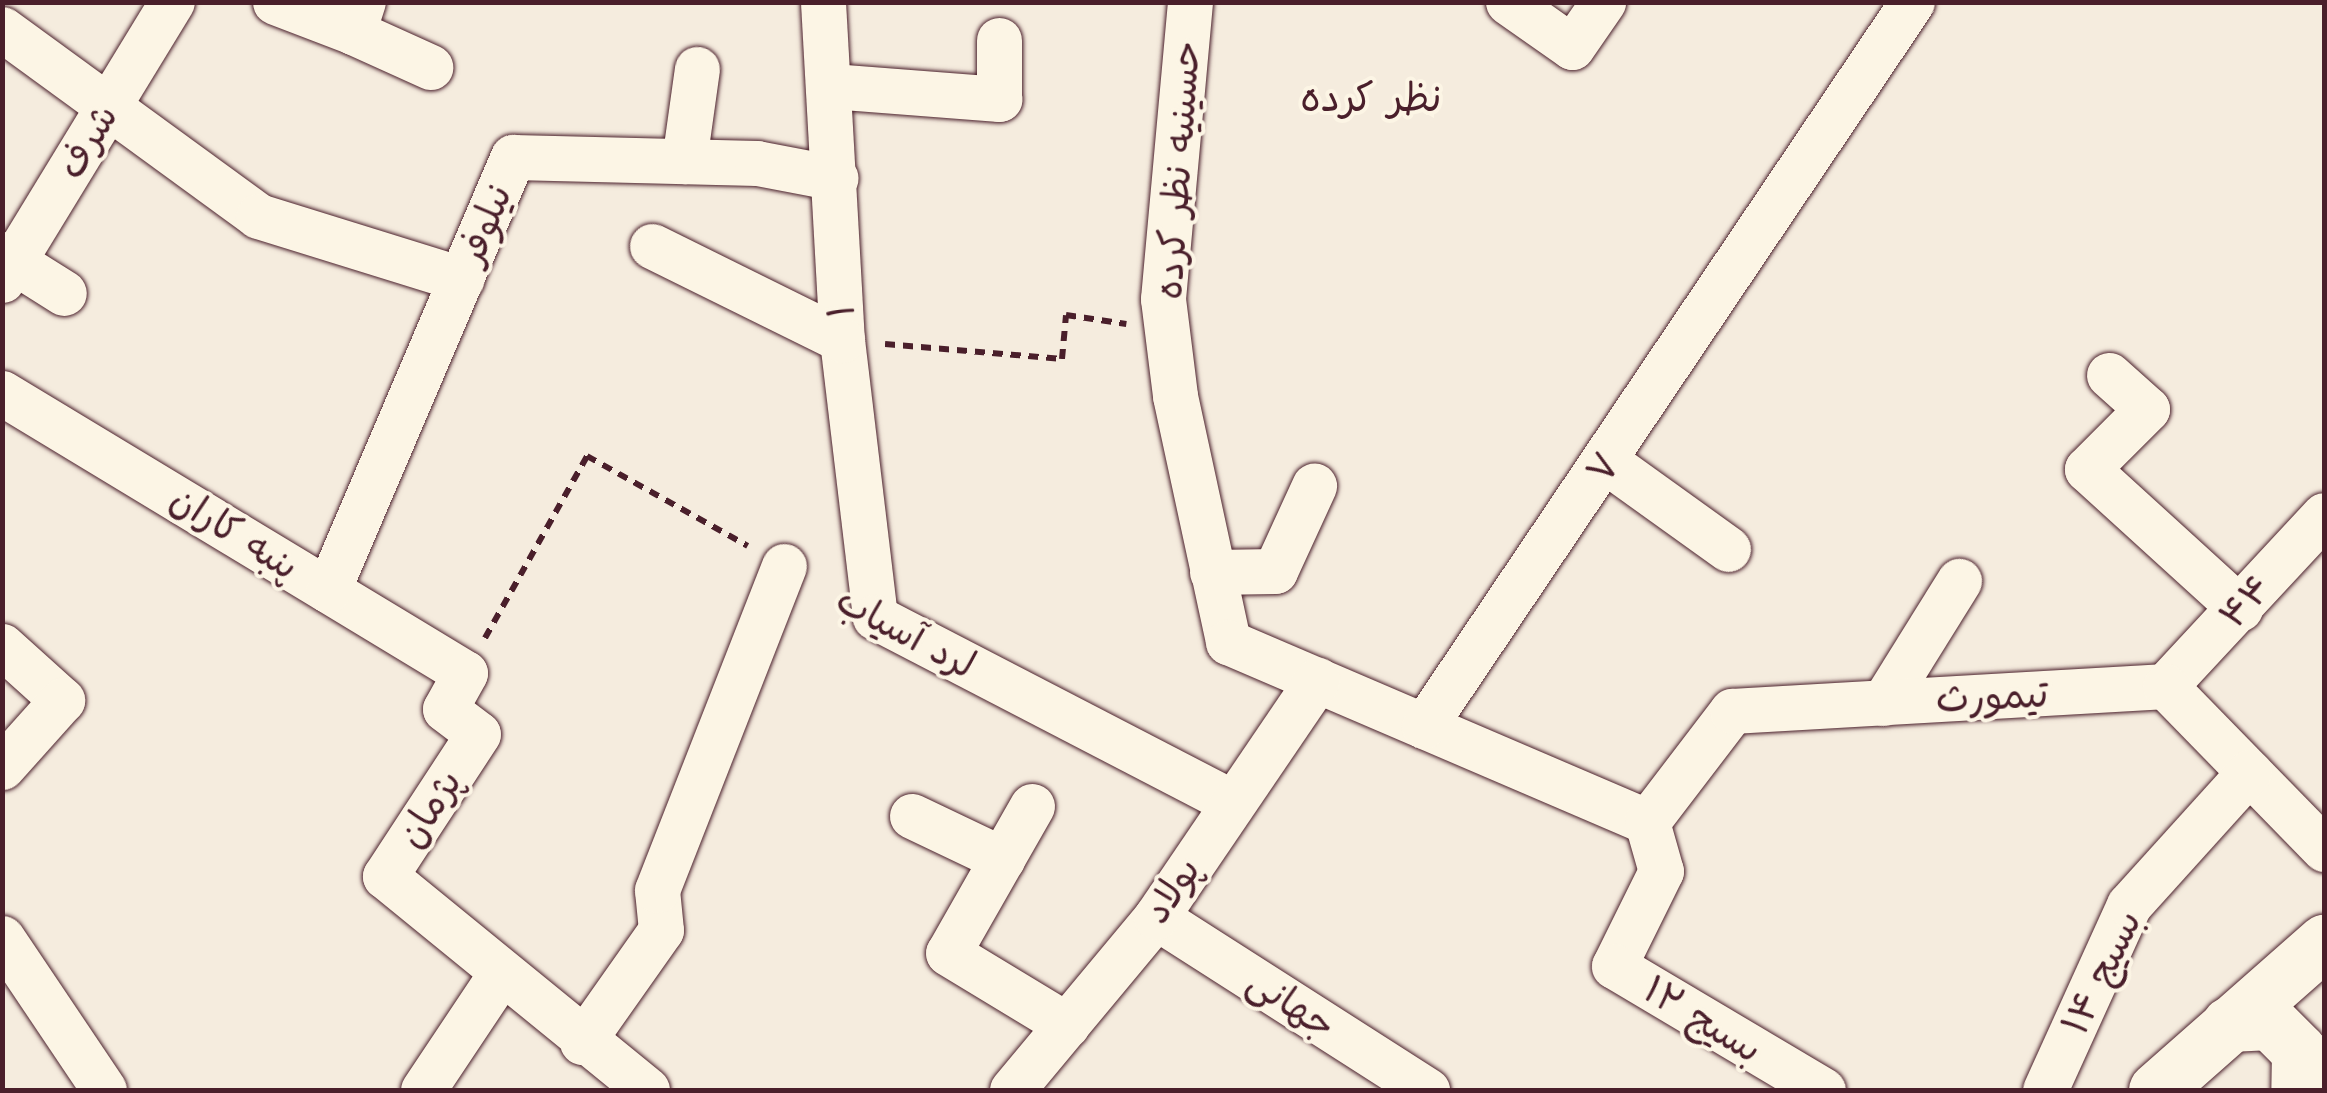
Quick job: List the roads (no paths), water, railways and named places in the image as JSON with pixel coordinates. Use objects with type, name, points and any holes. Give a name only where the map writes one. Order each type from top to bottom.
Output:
[{"type":"main road","points":[[2156,1090],[2324,942]]},
{"type":"main road","points":[[2229,1024],[2270,1022],[2300,1050],[2299,1090]]},
{"type":"main road","points":[[2299,1090],[2324,1068]]},
{"type":"street","name":"شرف","points":[[6,265],[172,2]]},
{"type":"street","points":[[274,2],[358,18],[430,66]]},
{"type":"street","name":"۱","points":[[823,2],[831,86],[842,340],[875,617]]},
{"type":"street","name":"حسینیه نظر کرده","points":[[1190,2],[1163,298],[1212,572],[1228,642],[1317,680]]},
{"type":"street","points":[[1508,2],[1572,46],[1603,2]]},
{"type":"street","name":"۷","points":[[1424,726],[1608,462],[1912,2]]},
{"type":"street","points":[[2,29],[258,216],[461,279]]},
{"type":"street","points":[[831,86],[999,99],[999,40]]},
{"type":"street","points":[[684,161],[697,69]]},
{"type":"street","name":"نیلوفر","points":[[328,590],[513,157],[758,163],[836,178]]},
{"type":"street","points":[[652,246],[842,340]]},
{"type":"street","points":[[6,265],[64,294]]},
{"type":"street","points":[[2109,375],[2147,409],[2087,469],[2240,608]]},
{"type":"street","name":"پنبه کاران","points":[[2,393],[465,673]]},
{"type":"street","points":[[1608,462],[1728,549]]},
{"type":"street","points":[[1212,572],[1275,571],[1314,486]]},
{"type":"street","name":"۴۴","points":[[2164,686],[2324,514]]},
{"type":"street","points":[[582,1042],[662,930],[657,890],[784,566]]},
{"type":"street","points":[[1883,703],[1959,581]]},
{"type":"street","name":"لرد آسیاب","points":[[875,617],[1230,801]]},
{"type":"street","points":[[2,646],[62,700],[2,767]]},
{"type":"street","name":"پژمان","points":[[465,673],[446,709],[478,734],[385,876],[582,1042],[648,1090]]},
{"type":"street","points":[[1317,680],[1648,822]]},
{"type":"street","name":"پولاد","points":[[1012,1090],[1156,917],[1230,801],[1317,680]]},
{"type":"street","points":[[2164,686],[2324,849]]},
{"type":"street","name":"تیمورث","points":[[1648,822],[1732,711],[2164,686]]},
{"type":"street","name":"بسیج ۱۴","points":[[2045,1090],[2129,905],[2249,772]]},
{"type":"street","points":[[1032,806],[948,954],[1067,1025]]},
{"type":"street","points":[[912,816],[1002,859]]},
{"type":"street","name":"بسیج ۱۲","points":[[1648,822],[1661,871],[1614,966],[1823,1090]]},
{"type":"street","name":"جهانی","points":[[1156,917],[1427,1090]]},
{"type":"street","points":[[2,938],[104,1090]]},
{"type":"street","points":[[422,1090],[501,974]]},
{"type":"district","name":"نظر کرده","points":[[1371,97]]}]
